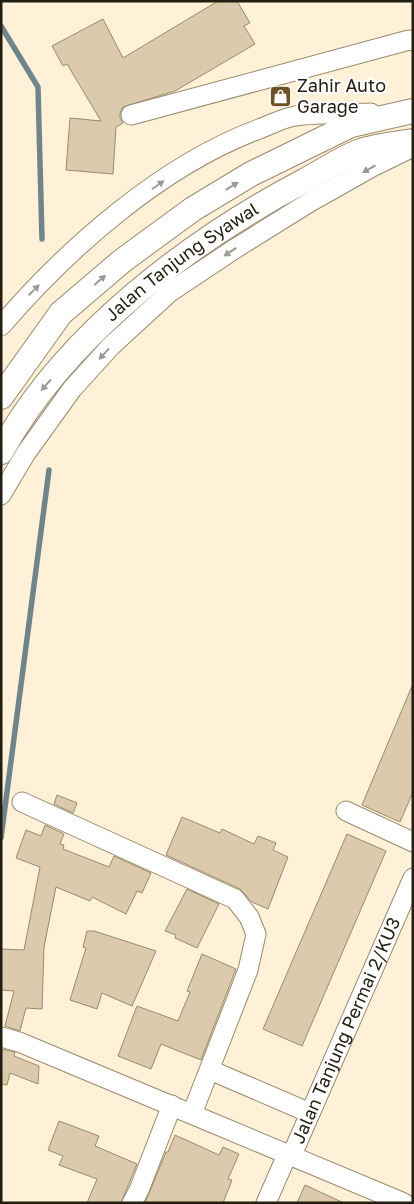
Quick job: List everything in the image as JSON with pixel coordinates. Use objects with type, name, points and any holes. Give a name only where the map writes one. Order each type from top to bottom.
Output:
[{"type":"main road","name":"Jalan Tanjung Syawal","points":[[1,397],[61,314],[122,261],[193,209],[251,174],[351,125],[412,111]]},
{"type":"main road","name":"Jalan Tanjung Syawal","points":[[1,452],[38,394],[84,343],[136,292],[212,235],[266,200],[361,151],[413,141]]},
{"type":"street","points":[[131,114],[409,40],[413,41]]},
{"type":"street","points":[[1,326],[61,263],[118,212],[185,166],[238,137],[294,116],[412,111]]},
{"type":"street","points":[[1,495],[26,453],[72,389],[111,346],[170,292],[310,202],[372,167],[413,147]]},
{"type":"street","points":[[22,802],[235,899],[249,916],[256,934],[248,970],[192,1114]]},
{"type":"street","points":[[346,811],[413,842]]},
{"type":"street","name":"Jalan Tanjung Permai 2/KU3","points":[[266,1203],[310,1113],[413,878]]},
{"type":"street","points":[[1,1037],[19,1042],[172,1105],[404,1203]]},
{"type":"street","points":[[210,1070],[310,1113]]},
{"type":"street","points":[[132,1203],[139,1190],[172,1105]]},
{"type":"building","points":[[218,1],[237,1],[250,23],[244,26],[255,44],[175,91],[123,107],[120,118],[123,123],[116,127],[113,174],[66,170],[70,118],[101,121],[67,64],[63,66],[52,46],[103,19],[123,58]]},
{"type":"building","points":[[412,686],[413,792],[400,822],[362,805]]},
{"type":"building","points":[[57,795],[77,803],[73,813],[54,804]]},
{"type":"building","points":[[182,817],[220,833],[222,829],[254,844],[258,836],[276,843],[273,850],[288,857],[268,909],[252,902],[240,889],[166,855]]},
{"type":"building","points":[[45,825],[64,834],[60,844],[64,845],[63,849],[109,867],[114,856],[151,873],[142,893],[137,891],[126,914],[92,897],[90,901],[56,887],[44,947],[42,1009],[26,1008],[20,1031],[5,1026],[14,991],[1,990],[1,949],[24,950],[40,867],[16,858],[26,830],[41,836]]},
{"type":"building","points":[[347,834],[386,851],[302,1046],[263,1029]]},
{"type":"building","points":[[187,889],[219,904],[197,948],[175,938],[176,935],[165,931]]},
{"type":"building","points":[[87,931],[94,931],[156,951],[132,1006],[102,993],[97,1009],[70,1000],[86,948],[83,947]]},
{"type":"building","points":[[202,954],[236,969],[201,1060],[161,1044],[151,1069],[118,1056],[137,1006],[178,1021],[190,992],[187,991]]},
{"type":"building","points":[[1,1049],[15,1052],[14,1056],[39,1066],[38,1084],[10,1073],[7,1085],[1,1084]]},
{"type":"building","points":[[59,1121],[99,1136],[95,1146],[137,1164],[121,1203],[87,1203],[97,1179],[59,1165],[63,1156],[48,1150]]},
{"type":"building","points":[[175,1135],[219,1155],[223,1147],[239,1154],[228,1179],[232,1180],[223,1203],[145,1203]]},
{"type":"building","points":[[305,1185],[344,1203],[297,1203]]},
{"type":"waterway","points":[[1,26],[38,87],[42,239]]},
{"type":"waterway","points":[[1,838],[49,470]]},
{"type":"place","name":"Zahir Auto Garage","points":[[281,96]]}]
